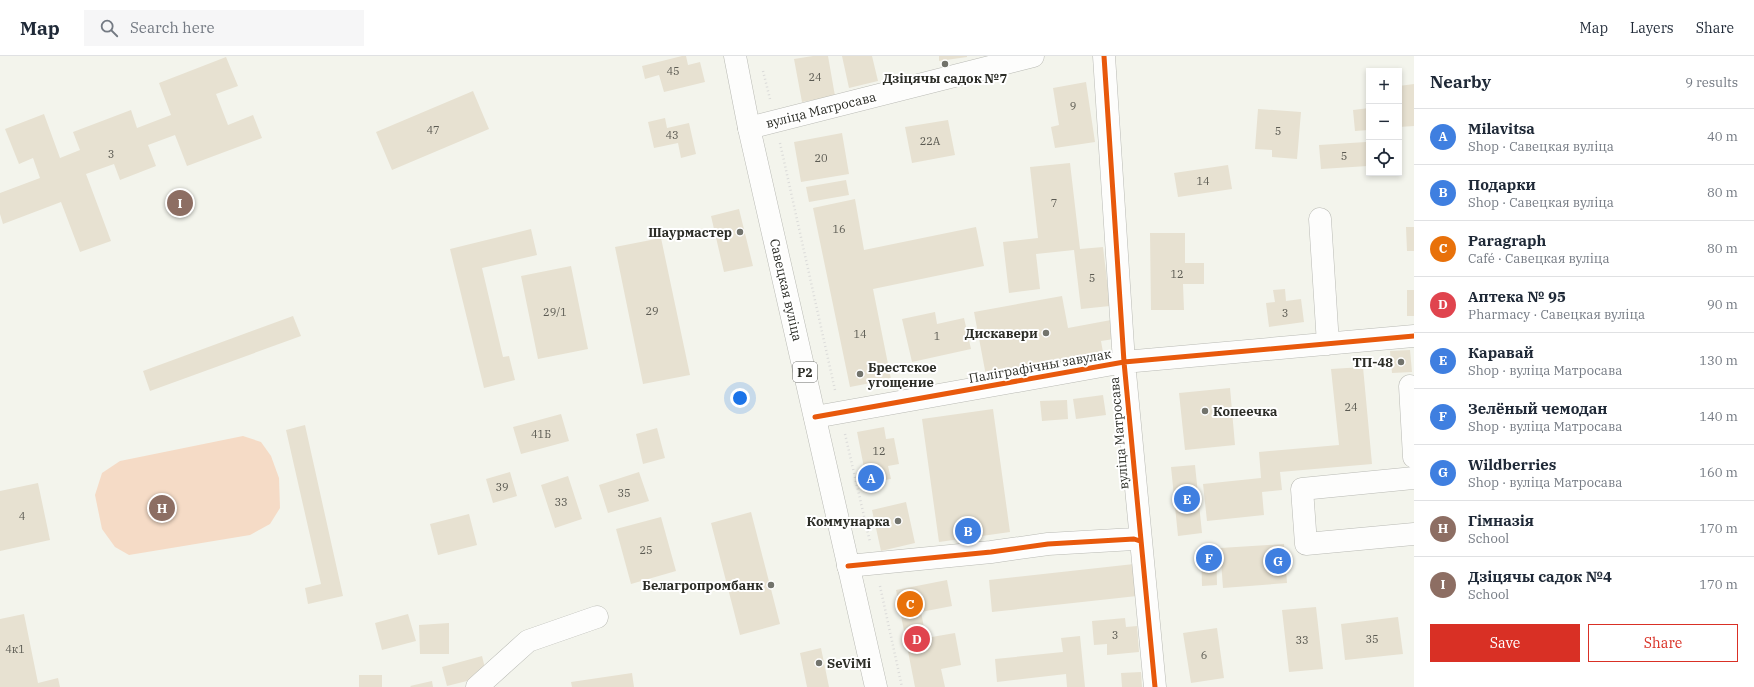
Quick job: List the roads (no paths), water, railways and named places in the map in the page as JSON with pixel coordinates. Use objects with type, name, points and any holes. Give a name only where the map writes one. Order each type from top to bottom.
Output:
[{"type":"street","name":"Савецкая вуліца","points":[[735,56],[749,128],[876,687]]},
{"type":"street","name":"вуліца Матросава","points":[[749,128],[1033,56]]},
{"type":"street","name":"вуліца Матросава","points":[[1104,56],[1124,362],[1155,687]]},
{"type":"street","points":[[1320,219],[1328,344]]},
{"type":"street","name":"Паліграфічны завулак","points":[[815,417],[1124,362],[1414,336]]},
{"type":"street","points":[[1410,386],[1414,457]]},
{"type":"street","points":[[1414,478],[1302,489],[1306,544],[1414,534]]},
{"type":"street","points":[[848,566],[1048,544],[1134,539],[1140,541]]},
{"type":"street","points":[[477,687],[528,641],[597,617]]},
{"type":"place","name":"Дзіцячы садок №7","points":[[945,64]]},
{"type":"place","name":"Дзіцячы садок №4","points":[[180,203]]},
{"type":"place","name":"Шаурмастер","points":[[740,232]]},
{"type":"place","name":"Дискавери","points":[[1046,333]]},
{"type":"place","name":"ТП-48","points":[[1401,362]]},
{"type":"place","name":"Брестское угощение","points":[[860,374]]},
{"type":"place","name":"Копеечка","points":[[1205,411]]},
{"type":"place","name":"Milavitsa","points":[[871,478]]},
{"type":"place","name":"Каравай","points":[[1187,499]]},
{"type":"place","name":"Гімназія","points":[[162,508]]},
{"type":"place","name":"Коммунарка","points":[[898,521]]},
{"type":"place","name":"Подарки","points":[[968,531]]},
{"type":"place","name":"Зелёный чемодан","points":[[1209,558]]},
{"type":"place","name":"Wildberries","points":[[1278,561]]},
{"type":"place","name":"Белагропромбанк","points":[[771,585]]},
{"type":"place","name":"Paragraph","points":[[910,604]]},
{"type":"place","name":"Аптека № 95","points":[[917,639]]},
{"type":"place","name":"SeViMi","points":[[819,663]]}]
